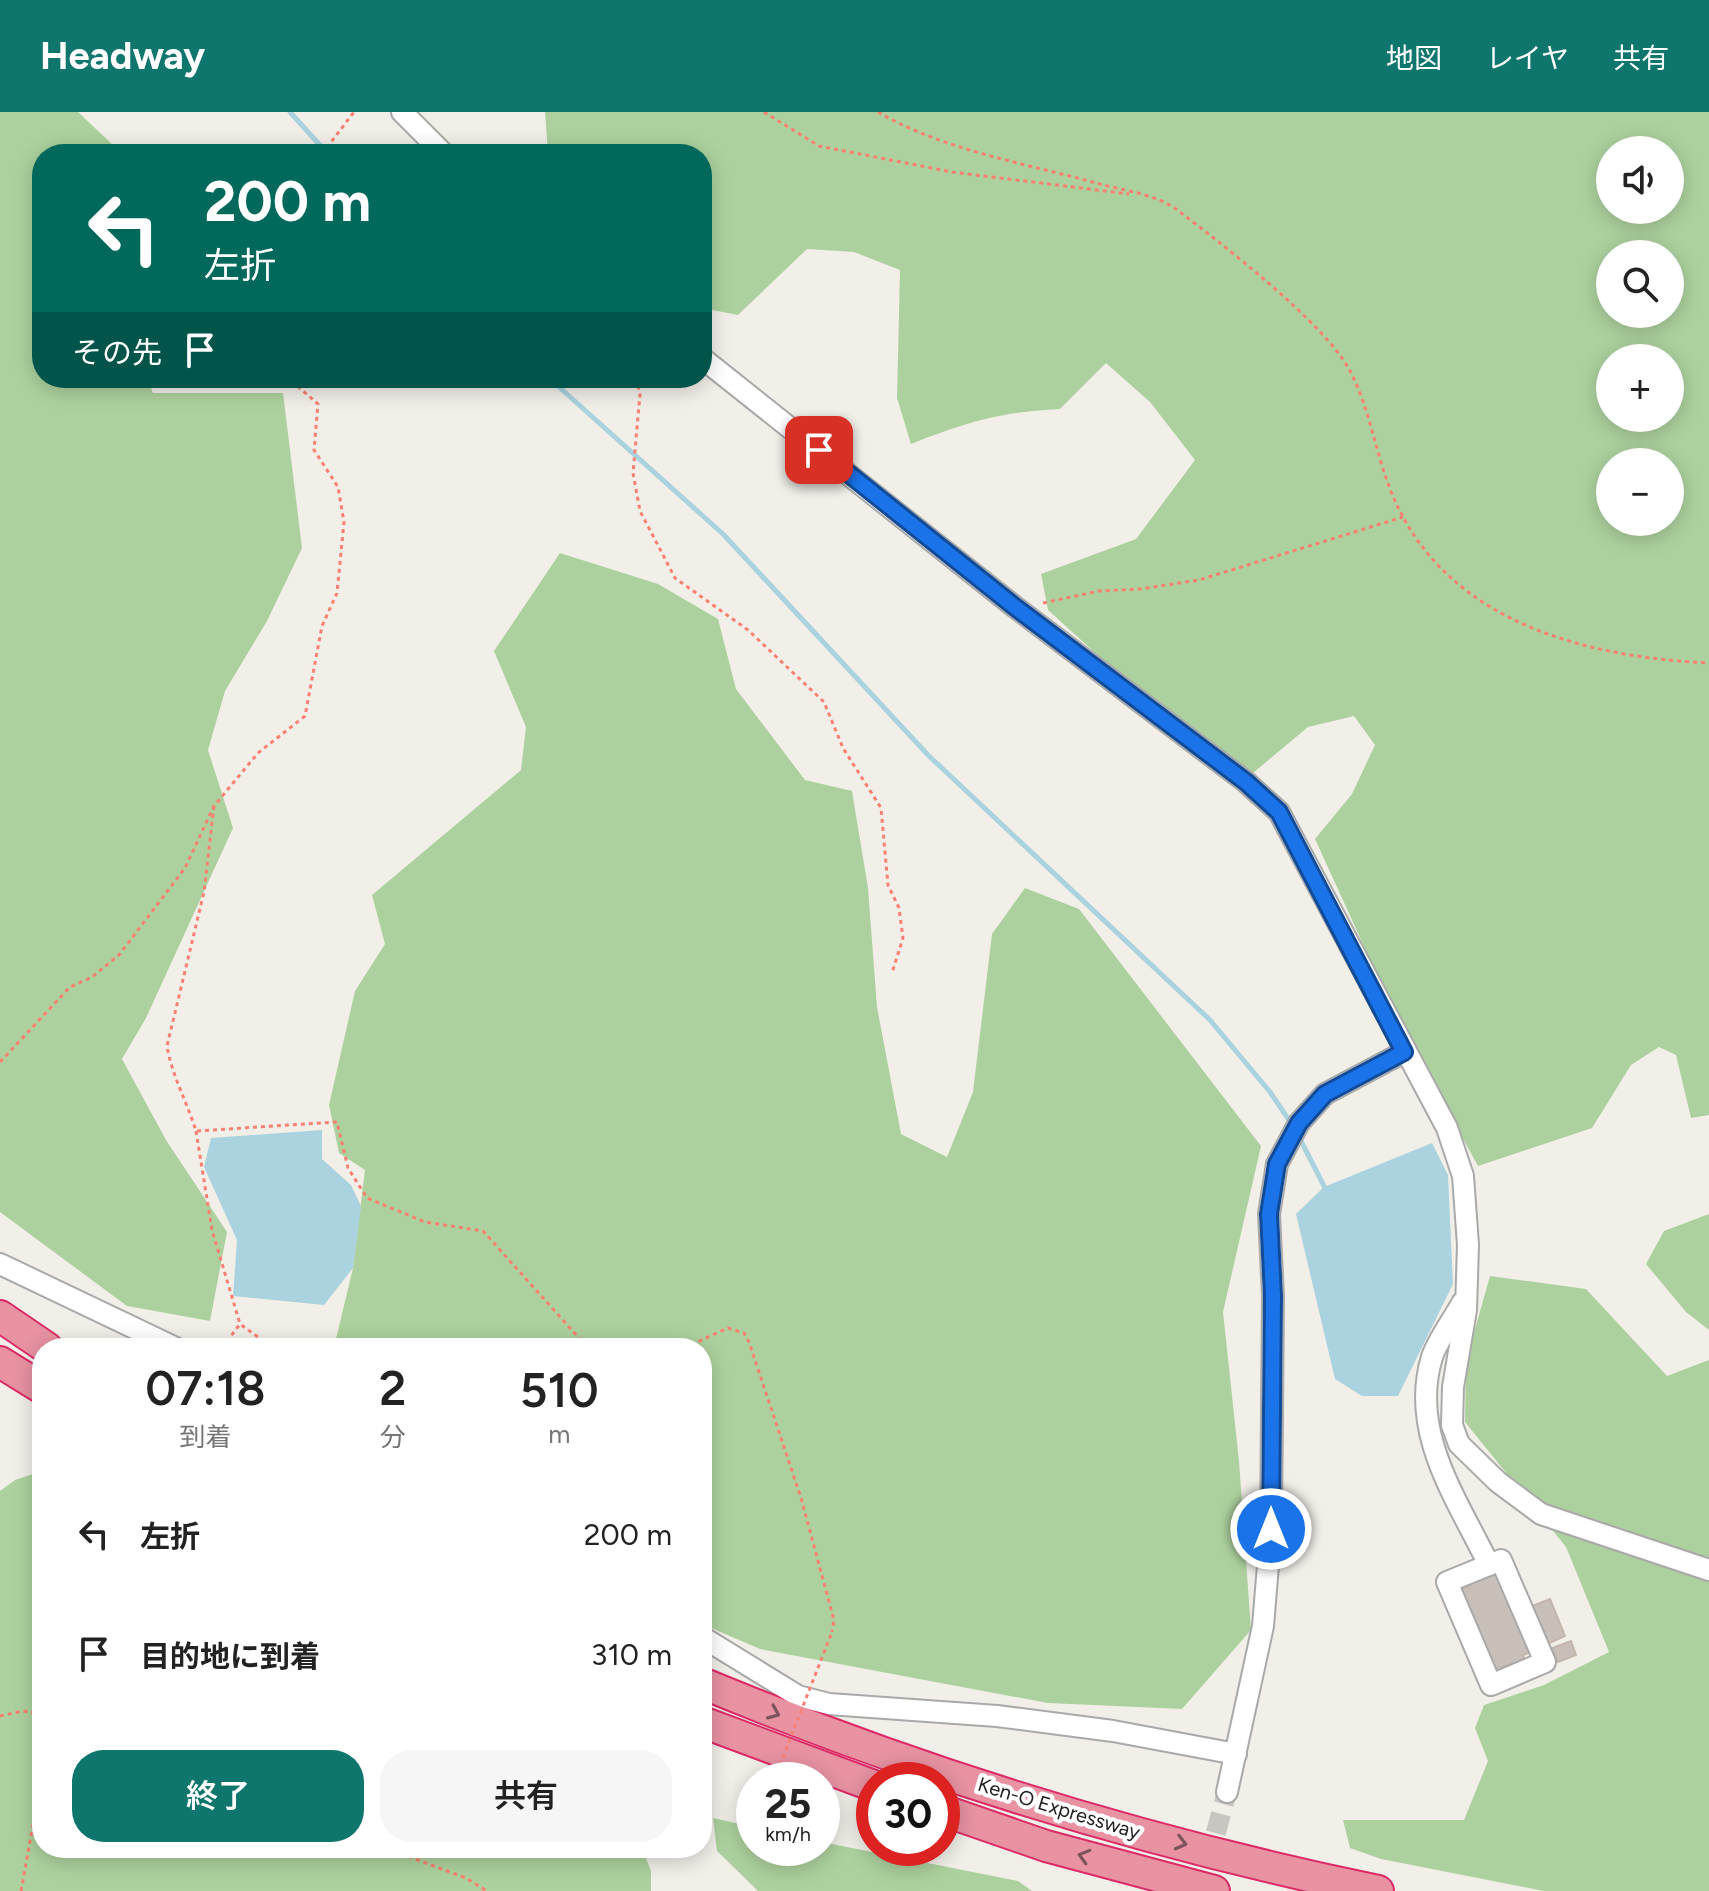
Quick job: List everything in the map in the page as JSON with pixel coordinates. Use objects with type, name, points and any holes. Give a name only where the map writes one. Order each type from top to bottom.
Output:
[{"type":"highway","points":[[0,1316],[32,1338]]},
{"type":"highway","name":"Ken-O Expressway","points":[[712,1687],[792,1720],[961,1778],[1156,1837],[1378,1891]]},
{"type":"highway","points":[[712,1726],[856,1779]]},
{"type":"highway","name":"Ken-O Expressway","points":[[960,1816],[1046,1846],[1214,1891]]},
{"type":"street","points":[[402,112],[434,144]]},
{"type":"street","points":[[712,366],[1015,607],[1211,755],[1279,812],[1447,1128],[1460,1163],[1468,1245],[1468,1292],[1453,1387],[1452,1425],[1459,1444],[1498,1482],[1541,1514],[1709,1570]]},
{"type":"street","points":[[1227,1792],[1263,1626],[1271,1529],[1273,1296],[1269,1214],[1277,1164],[1299,1123],[1325,1094],[1404,1052]]},
{"type":"street","points":[[0,1264],[155,1338]]},
{"type":"street","points":[[1468,1292],[1433,1355],[1425,1398],[1426,1426],[1436,1456],[1489,1565]]},
{"type":"street","points":[[1501,1560],[1545,1662],[1491,1685],[1447,1582],[1489,1565],[1501,1560]]},
{"type":"street","points":[[712,1643],[798,1696],[829,1704],[997,1716],[1113,1731],[1236,1754]]},
{"type":"path","points":[[330,144],[354,112]]},
{"type":"path","points":[[764,112],[819,146],[952,172],[1141,195]]},
{"type":"path","points":[[878,112],[900,125],[948,143],[1141,195],[1173,207],[1317,328],[1349,368],[1415,542],[1468,594],[1506,616],[1555,637],[1645,659],[1709,665]]},
{"type":"path","points":[[0,1062],[70,987],[92,977],[119,955],[185,868],[214,806],[258,753],[305,716],[322,626],[337,593],[344,522],[338,487],[314,450],[318,404],[300,388]]},
{"type":"path","points":[[638,388],[633,473],[640,511],[675,578],[748,630],[824,702],[843,748],[881,808],[888,885],[899,908],[903,938],[892,973]]},
{"type":"path","points":[[1015,607],[1099,591],[1140,589],[1199,580],[1403,517]]},
{"type":"path","points":[[214,806],[204,892],[167,1046],[171,1069],[186,1098],[196,1131],[212,1230],[240,1324],[259,1338]]},
{"type":"path","points":[[196,1131],[334,1122],[340,1128],[351,1176],[367,1198],[425,1222],[483,1231],[579,1338]]},
{"type":"path","points":[[230,1338],[240,1324]]},
{"type":"path","points":[[706,1338],[728,1328],[744,1333],[749,1342],[801,1498],[834,1620],[781,1762]]},
{"type":"path","points":[[0,1716],[23,1711],[32,1712]]},
{"type":"path","points":[[21,1891],[32,1830]]},
{"type":"path","points":[[415,1858],[487,1891]]},
{"type":"green space","points":[[0,112],[78,112],[112,144],[32,144],[32,388],[151,388],[153,393],[283,393],[302,548],[267,621],[225,691],[208,750],[233,828],[146,1018],[122,1059],[166,1140],[227,1232],[210,1321],[127,1306],[0,1212]]},
{"type":"green space","points":[[545,112],[1709,112],[1709,1115],[1691,1118],[1676,1055],[1659,1047],[1631,1065],[1592,1128],[1478,1166],[1399,1023],[1315,839],[1352,794],[1375,745],[1354,716],[1308,727],[1247,778],[1114,670],[1048,610],[1041,574],[1136,539],[1195,460],[1150,402],[1106,363],[1060,409],[984,419],[911,444],[897,398],[900,270],[854,252],[807,249],[738,315],[712,310],[712,144],[547,144]]},
{"type":"green space","points":[[560,553],[658,584],[718,619],[736,689],[805,780],[852,791],[868,888],[877,1007],[901,1134],[947,1157],[973,1092],[992,934],[1025,888],[1079,909],[1261,1146],[1223,1312],[1239,1461],[1251,1630],[1182,1709],[1048,1703],[760,1649],[712,1628],[712,1338],[336,1338],[353,1268],[365,1170],[339,1153],[329,1105],[355,991],[385,944],[372,895],[521,770],[526,727],[494,651]]},
{"type":"green space","points":[[1709,1214],[1709,1330],[1686,1312],[1646,1264],[1664,1231]]},
{"type":"green space","points":[[1490,1276],[1586,1289],[1667,1376],[1709,1360],[1709,1891],[1544,1891],[1381,1859],[1350,1848],[1343,1820],[1464,1820],[1488,1761],[1475,1728],[1484,1705],[1544,1685],[1609,1652],[1566,1547],[1465,1422],[1466,1361]]},
{"type":"green space","points":[[32,1474],[32,1858],[646,1858],[651,1871],[651,1891],[0,1891],[0,1491],[15,1480]]},
{"type":"green space","points":[[713,1818],[736,1823],[736,1866],[840,1866],[840,1846],[856,1849],[856,1866],[943,1866],[1018,1881],[1032,1891],[758,1891],[717,1851]]},
{"type":"water","points":[[322,1130],[322,1159],[351,1185],[361,1206],[353,1268],[324,1305],[233,1296],[237,1240],[204,1167],[211,1138]]},
{"type":"water","points":[[1432,1143],[1448,1175],[1453,1284],[1398,1396],[1362,1396],[1335,1379],[1296,1214],[1324,1187]]},
{"type":"building","points":[[1500,1572],[1533,1651],[1523,1655],[1525,1661],[1493,1669],[1460,1590],[1471,1585],[1469,1579],[1481,1574],[1484,1579]]},
{"type":"building","points":[[1550,1599],[1565,1636],[1543,1646],[1527,1608]]},
{"type":"building","points":[[1571,1641],[1576,1655],[1558,1662],[1552,1648]]},
{"type":"waterway","points":[[290,112],[319,144]]},
{"type":"waterway","points":[[560,388],[723,534],[928,755],[1210,1020],[1270,1092],[1293,1126]]},
{"type":"waterway","points":[[1298,1135],[1326,1190]]},
{"type":"tunnel","points":[[1200,1891],[1227,1792]]},
{"type":"route","points":[[819,450],[1015,607],[1246,782],[1279,812],[1404,1052],[1325,1094],[1299,1123],[1277,1164],[1269,1214],[1273,1296],[1271,1529]]}]
